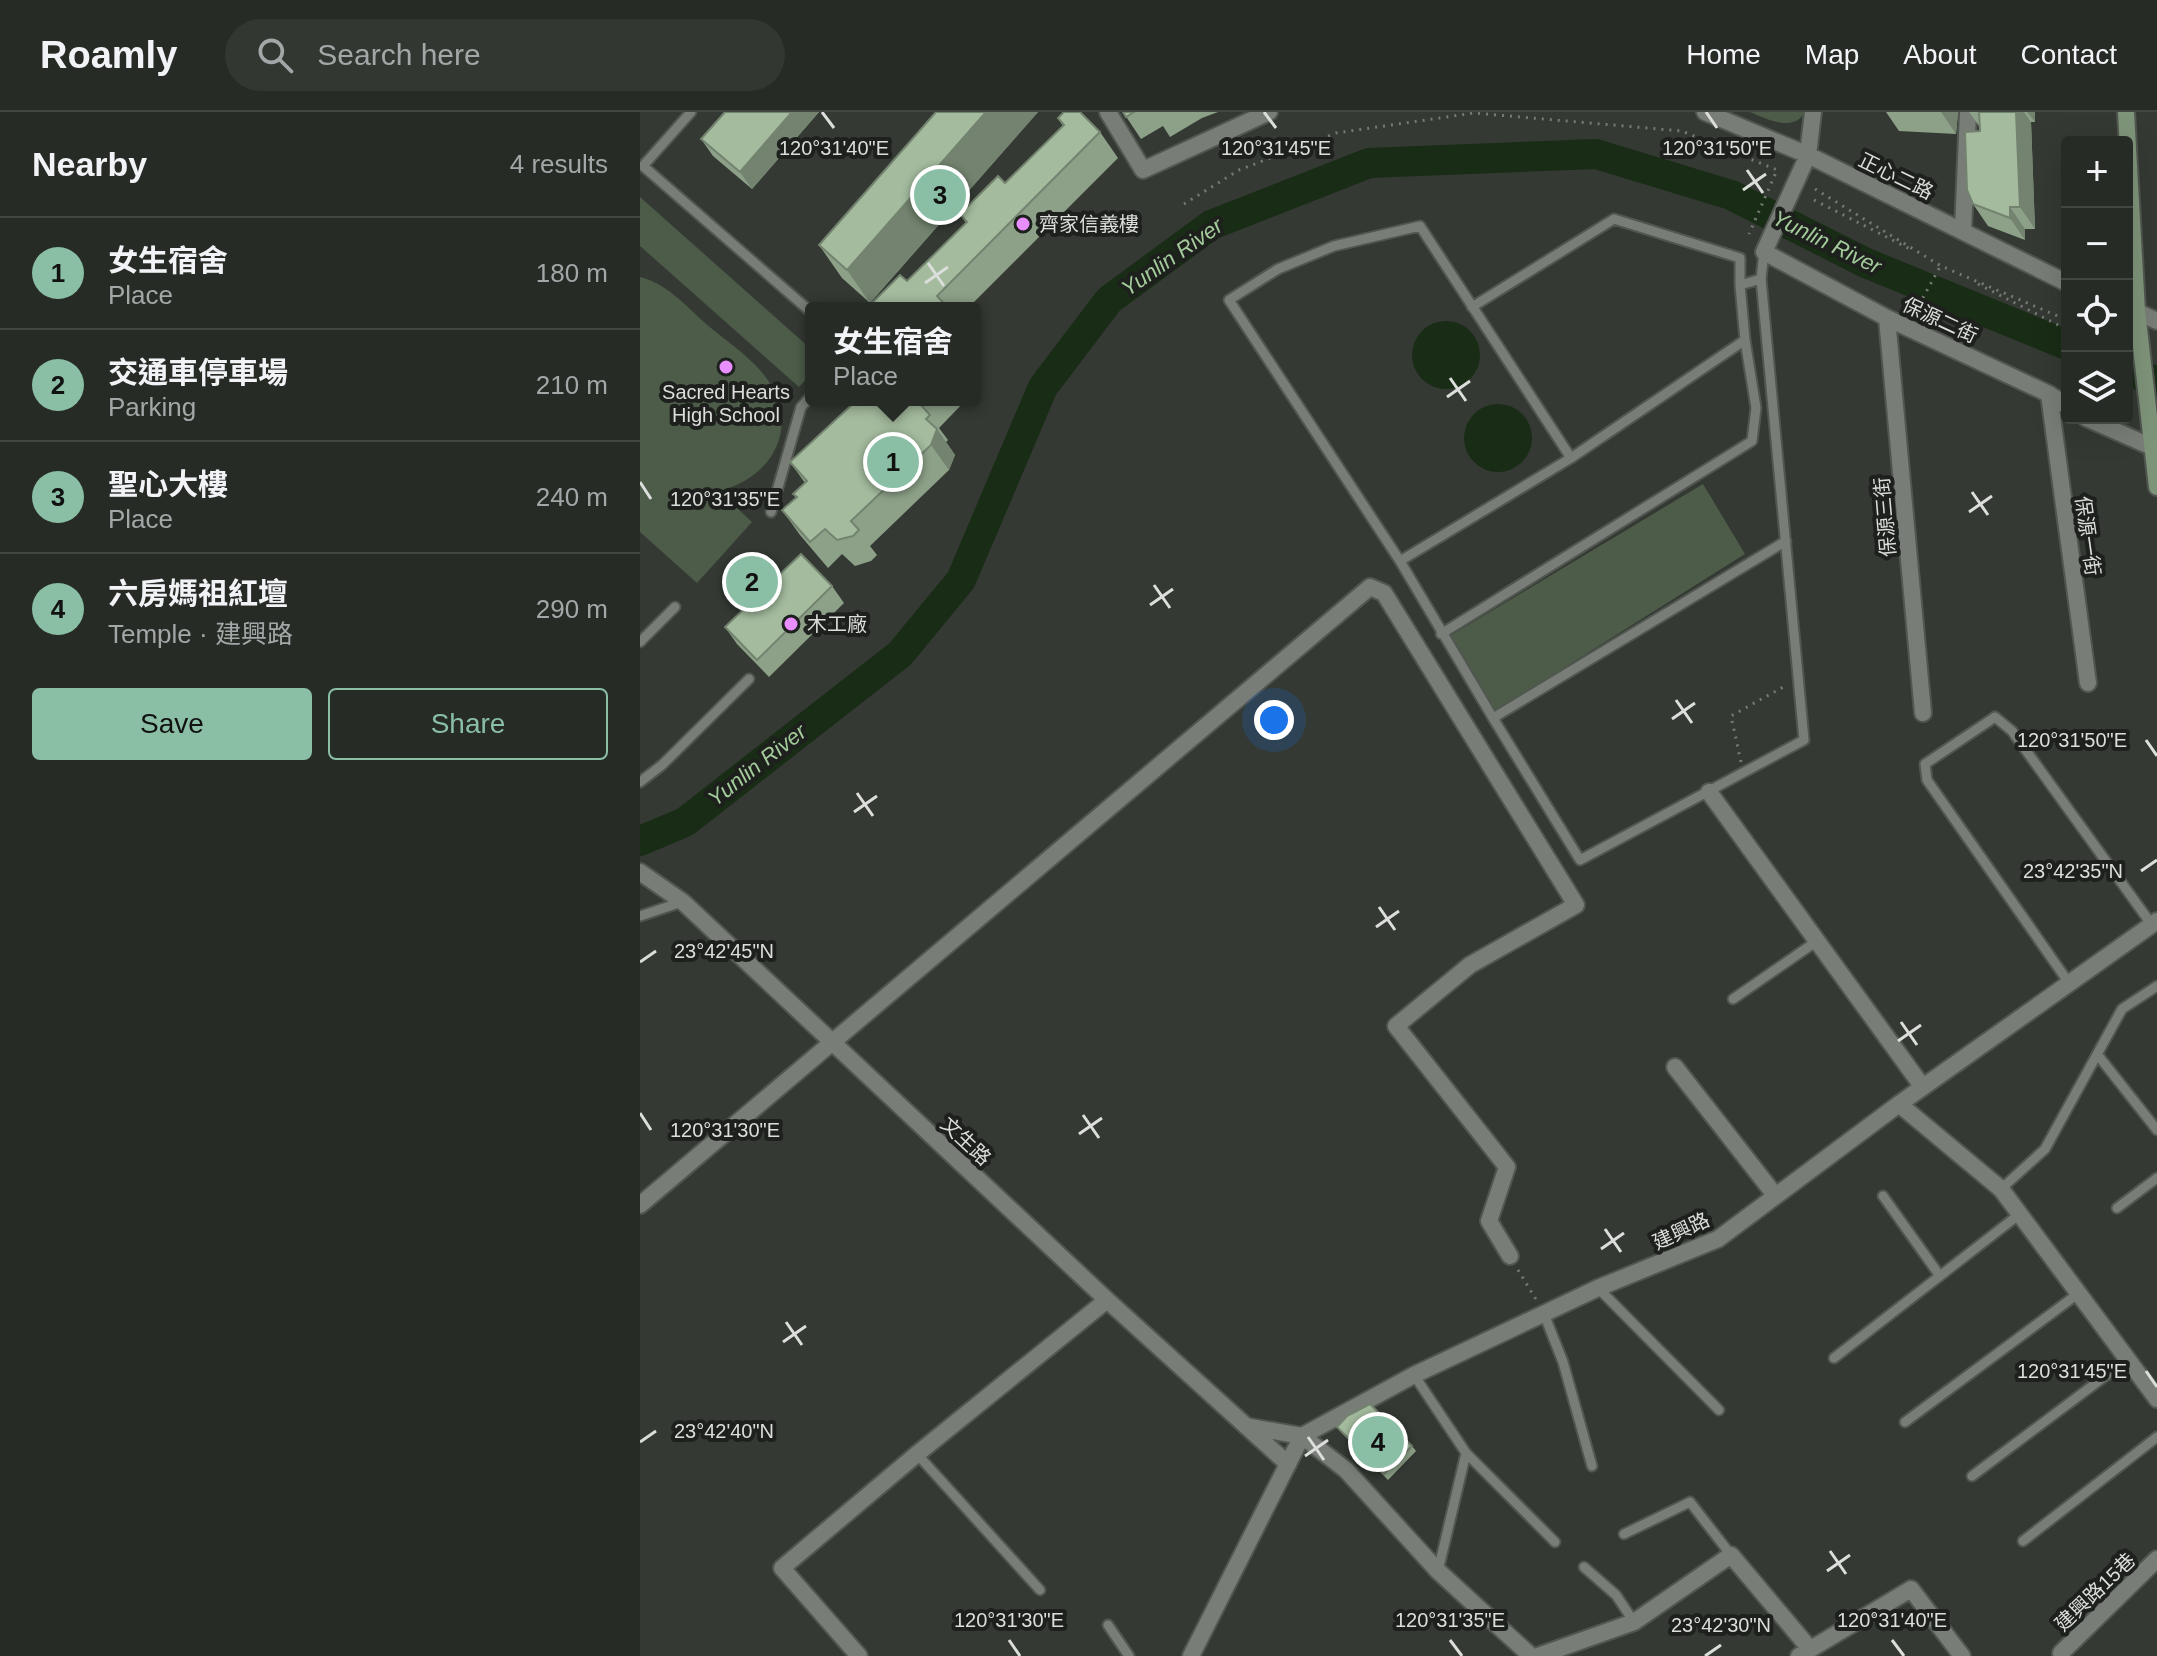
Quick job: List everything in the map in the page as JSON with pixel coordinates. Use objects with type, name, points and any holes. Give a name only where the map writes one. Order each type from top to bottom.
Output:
[{"type":"main road","points":[[2126,112],[2131,280]]},
{"type":"main road","points":[[2133,313],[2143,351],[2157,487]]},
{"type":"street","points":[[1108,112],[1143,170],[1269,112]]},
{"type":"street","name":"正心二路","points":[[1705,112],[1963,231],[2061,280]]},
{"type":"street","points":[[1766,246],[1806,158],[1813,112]]},
{"type":"street","points":[[1963,231],[1968,112]]},
{"type":"street","name":"保源二街","points":[[1766,246],[1887,318],[2061,402]]},
{"type":"street","points":[[2133,309],[2157,321]]},
{"type":"street","name":"保源三街","points":[[1887,318],[1923,713]]},
{"type":"street","name":"保源一街","points":[[2049,394],[2088,683]]},
{"type":"street","points":[[2100,424],[2152,447]]},
{"type":"street","points":[[640,1205],[1370,587],[1384,593],[1576,905],[1470,965],[1396,1026],[1507,1167],[1489,1221],[1510,1256]]},
{"type":"street","points":[[1709,792],[1922,1086]]},
{"type":"street","name":"文生路","points":[[640,872],[683,902],[1107,1300],[1288,1464]]},
{"type":"street","name":"建興路","points":[[1302,1436],[1414,1375],[1598,1288],[1718,1239],[1922,1086],[2155,923]]},
{"type":"street","points":[[1675,1067],[1775,1195]]},
{"type":"street","points":[[1899,1104],[2001,1189],[2157,1399]]},
{"type":"street","points":[[859,1656],[782,1568],[1107,1300]]},
{"type":"street","points":[[1250,1427],[1302,1436],[1346,1470],[1438,1571],[1531,1656]]},
{"type":"street","points":[[1191,1656],[1302,1436]]},
{"type":"street","points":[[1538,1656],[1634,1622],[1731,1555],[1804,1652],[1911,1589],[1962,1656]]},
{"type":"street","name":"建興路15巷","points":[[2061,1653],[2157,1559]]},
{"type":"lane","points":[[691,112],[641,165],[805,307]]},
{"type":"lane","points":[[1441,634],[1752,441],[1756,408],[1745,340],[1740,258],[1614,219],[1472,307]]},
{"type":"lane","points":[[1571,458],[1420,226],[1334,246],[1278,269],[1229,300],[1400,561],[1441,634],[1580,860],[1804,740],[1761,279],[1766,246]]},
{"type":"lane","points":[[1740,285],[1761,279]]},
{"type":"lane","points":[[1400,561],[1571,458],[1745,340]]},
{"type":"lane","points":[[771,512],[801,407],[805,403]]},
{"type":"lane","points":[[1493,718],[1786,541]]},
{"type":"lane","points":[[640,642],[675,607]]},
{"type":"lane","points":[[640,782],[662,765],[749,679]]},
{"type":"lane","points":[[2069,983],[1927,780],[1925,764],[1995,717],[2012,731],[2155,923]]},
{"type":"lane","points":[[640,916],[683,902]]},
{"type":"lane","points":[[1733,999],[1817,941]]},
{"type":"lane","points":[[2001,1189],[2045,1149],[2122,1009],[2157,986]]},
{"type":"lane","points":[[2097,1054],[2157,1130]]},
{"type":"lane","points":[[2117,1208],[2157,1178]]},
{"type":"lane","points":[[1883,1196],[1940,1276]]},
{"type":"lane","points":[[1834,1358],[2021,1213]]},
{"type":"lane","points":[[1598,1288],[1719,1410]]},
{"type":"lane","points":[[1905,1422],[2079,1293]]},
{"type":"lane","points":[[1544,1314],[1563,1362],[1592,1466]]},
{"type":"lane","points":[[1972,1476],[2128,1359]]},
{"type":"lane","points":[[1414,1375],[1466,1453],[1555,1542]]},
{"type":"lane","points":[[2023,1541],[2157,1437]]},
{"type":"lane","points":[[1438,1571],[1466,1453]]},
{"type":"lane","points":[[917,1454],[1040,1590]]},
{"type":"lane","points":[[1624,1534],[1690,1502],[1731,1555]]},
{"type":"lane","points":[[1584,1567],[1616,1595],[1634,1622]]},
{"type":"lane","points":[[1108,1625],[1129,1656]]},
{"type":"path","points":[[1184,204],[1239,170],[1336,133],[1474,113],[1682,131],[1777,170],[1749,234]]},
{"type":"path","points":[[1815,189],[1941,266],[2061,317]]},
{"type":"path","points":[[1814,200],[2061,326]]},
{"type":"path","points":[[1916,311],[1941,266]]},
{"type":"path","points":[[1743,773],[1731,716],[1799,678]]},
{"type":"path","points":[[1510,1256],[1544,1314]]},
{"type":"shaded area","points":[[1750,112],[1805,112],[1794,122],[1787,123]]},
{"type":"shaded area","points":[[640,197],[805,344],[805,380],[799,387],[640,246]]},
{"type":"shaded area","points":[[640,277],[667,289],[747,357],[773,389],[780,407],[778,443],[769,459],[756,473],[739,484],[719,491],[752,522],[697,583],[640,532]]},
{"type":"shaded area","points":[[1439,321],[1453,321],[1465,326],[1475,336],[1480,355],[1475,374],[1465,384],[1453,389],[1439,389],[1427,384],[1417,374],[1412,362],[1412,348],[1417,336],[1427,326]]},
{"type":"shaded area","points":[[1491,404],[1505,404],[1517,409],[1527,419],[1532,438],[1527,457],[1517,467],[1505,472],[1491,472],[1479,467],[1469,457],[1464,445],[1464,431],[1469,419],[1479,409]]},
{"type":"shaded area","points":[[1703,484],[1745,554],[1494,712],[1450,636]]},
{"type":"building","points":[[725,112],[792,112],[740,172],[701,139]]},
{"type":"building","points":[[936,112],[986,112],[847,270],[819,245]]},
{"type":"building","points":[[1064,112],[1080,112],[1100,132],[937,296],[942,302],[873,302],[900,275],[907,281],[967,222],[960,214],[998,176],[1005,183],[1064,125],[1058,118]]},
{"type":"building","points":[[1979,112],[2016,112],[2020,207],[2010,207],[2010,218],[1973,204],[1967,190],[1965,132],[1980,131]]},
{"type":"building","points":[[851,406],[922,406],[930,415],[926,419],[937,429],[931,445],[851,521],[859,530],[853,536],[837,540],[825,529],[810,542],[782,510],[797,497],[793,494],[807,481],[790,462]]},
{"type":"building","points":[[801,554],[832,586],[757,660],[725,627]]},
{"type":"building","points":[[1370,1404],[1412,1446],[1384,1474],[1337,1427],[1347,1416]]},
{"type":"waterway","name":"Yunlin River","points":[[640,841],[685,822],[900,654],[961,580],[1043,387],[1109,300],[1211,225],[1369,163],[1596,154],[1731,195],[1866,263],[2061,343]]},
{"type":"waterway","name":"Yunlin River","points":[[2133,372],[2157,382]]},
{"type":"place","name":"聖心大樓","points":[[940,195]]},
{"type":"place","name":"齊家信義樓","points":[[1023,224]]},
{"type":"place","name":"Sacred Hearts High School","points":[[726,367]]},
{"type":"place","name":"女生宿舍","points":[[893,462]]},
{"type":"place","name":"交通車停車場","points":[[752,582]]},
{"type":"place","name":"木工廠","points":[[791,624]]},
{"type":"place","name":"六房媽祖紅壇","points":[[1378,1442]]}]
